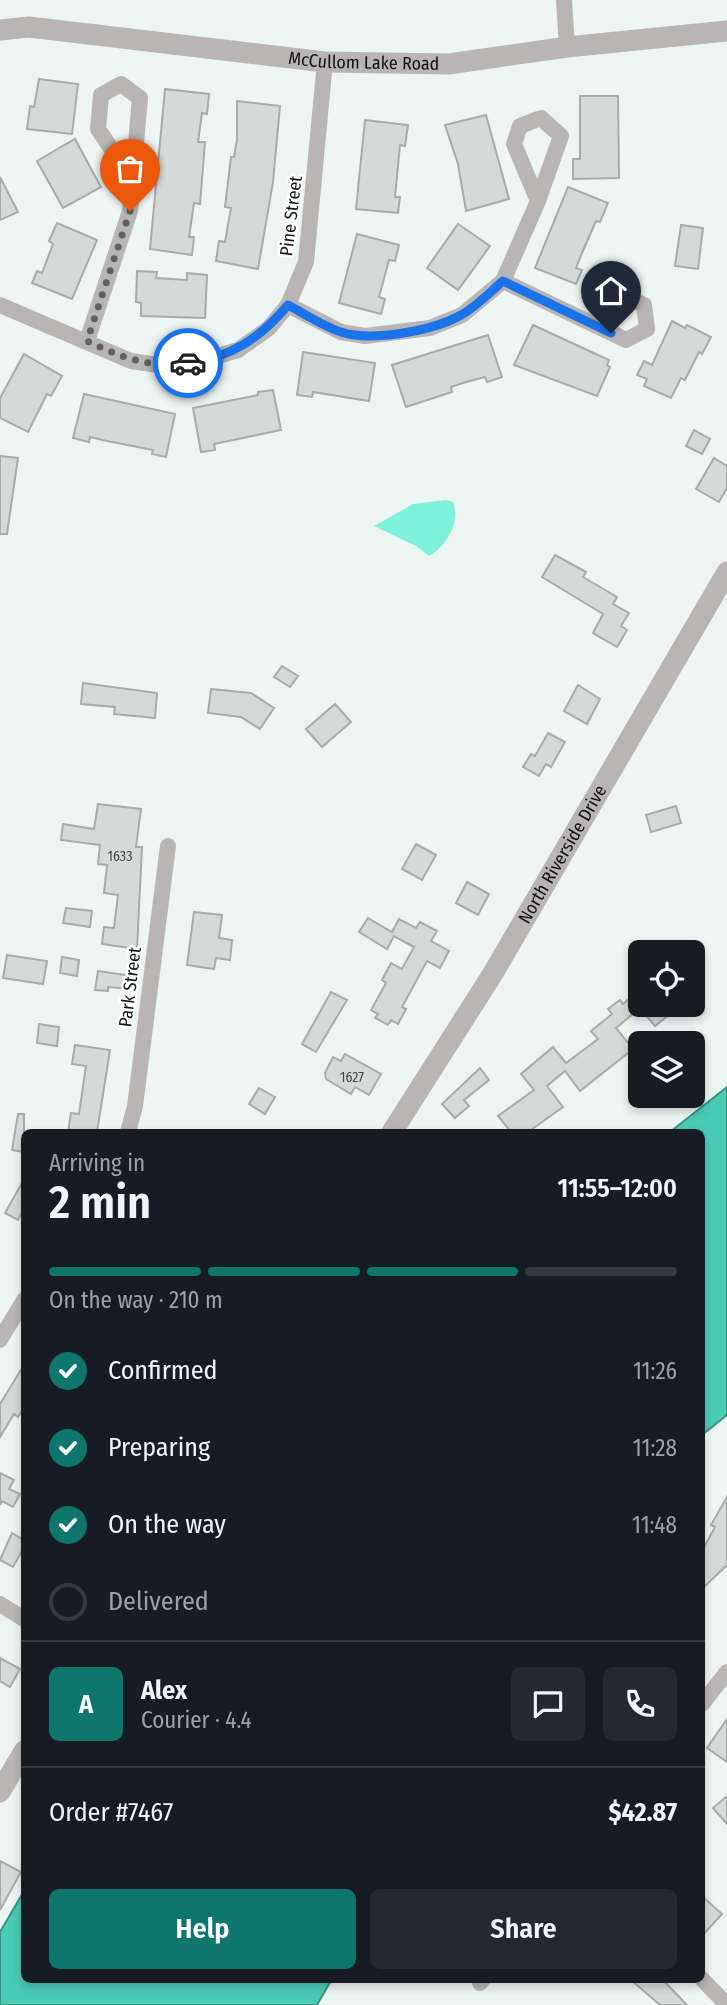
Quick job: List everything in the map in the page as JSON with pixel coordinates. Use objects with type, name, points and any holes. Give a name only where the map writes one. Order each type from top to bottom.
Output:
[{"type":"street","points":[[564,0],[567,47]]},
{"type":"street","name":"McCullom Lake Road","points":[[0,30],[29,27],[325,62],[449,64],[567,47],[727,31]]},
{"type":"street","name":"Pine Street","points":[[0,306],[131,361],[165,366],[198,362],[238,350],[269,328],[288,305],[306,262],[325,62]]},
{"type":"street","points":[[87,341],[130,211],[133,181],[140,97],[121,84],[101,96],[98,130],[133,181]]},
{"type":"street","points":[[288,305],[341,332],[365,336],[429,328],[462,315],[503,281],[538,201],[561,136],[541,118],[520,125],[514,144],[538,201]]},
{"type":"street","points":[[503,281],[596,326]]},
{"type":"street","name":"North Riverside Drive","points":[[394,1129],[492,975],[727,572]]},
{"type":"street","name":"Park Street","points":[[129,1129],[135,1105],[168,846]]},
{"type":"street","points":[[0,1340],[21,1305]]},
{"type":"street","points":[[0,1604],[21,1617]]},
{"type":"street","points":[[705,1700],[727,1672]]},
{"type":"street","points":[[0,1792],[21,1756]]},
{"type":"street","points":[[705,1982],[727,2005]]},
{"type":"shaded area","points":[[446,500],[453,502],[453,526],[441,547],[429,556],[416,546],[374,526],[413,504]]},
{"type":"shaded area","points":[[727,1087],[727,1415],[705,1433],[705,1129],[674,1129],[700,1108],[705,1108],[705,1104]]},
{"type":"shaded area","points":[[21,1896],[21,1983],[330,1983],[317,2005],[0,2005],[0,1932]]},
{"type":"building","points":[[39,79],[78,84],[72,134],[27,129],[30,106],[34,107]]},
{"type":"building","points":[[165,89],[209,94],[207,114],[202,113],[198,142],[205,142],[200,204],[194,203],[189,237],[194,237],[192,255],[150,249]]},
{"type":"building","points":[[580,96],[618,96],[619,178],[573,179],[573,159],[580,159]]},
{"type":"building","points":[[237,101],[280,106],[273,182],[258,269],[216,261],[219,241],[225,242],[231,208],[225,207],[231,157],[234,157],[237,140]]},
{"type":"building","points":[[486,115],[509,199],[466,211],[458,164],[445,125]]},
{"type":"building","points":[[365,120],[408,125],[405,146],[400,145],[395,197],[400,197],[398,213],[356,209]]},
{"type":"building","points":[[75,139],[101,187],[63,208],[37,161]]},
{"type":"building","points":[[0,177],[18,212],[0,220]]},
{"type":"building","points":[[568,187],[608,203],[600,222],[596,221],[576,268],[582,270],[576,284],[535,268]]},
{"type":"building","points":[[57,223],[97,240],[72,299],[32,283],[37,271],[42,273],[53,244],[49,241]]},
{"type":"building","points":[[458,224],[490,246],[458,290],[427,268]]},
{"type":"building","points":[[681,225],[703,228],[698,269],[675,266]]},
{"type":"building","points":[[357,234],[399,245],[395,261],[389,260],[379,297],[385,299],[381,314],[339,303]]},
{"type":"building","points":[[137,271],[157,272],[156,278],[187,280],[187,273],[207,275],[205,318],[141,316],[141,303],[136,302]]},
{"type":"building","points":[[672,321],[711,337],[702,354],[699,352],[685,380],[681,378],[671,398],[644,386],[647,379],[637,375],[644,361],[652,365]]},
{"type":"building","points":[[533,325],[609,360],[607,365],[610,367],[597,396],[514,365]]},
{"type":"building","points":[[488,335],[502,377],[487,382],[485,377],[466,382],[451,387],[452,392],[406,407],[392,365]]},
{"type":"building","points":[[303,352],[375,363],[369,401],[313,392],[312,397],[297,395]]},
{"type":"building","points":[[24,354],[62,376],[51,396],[47,394],[28,432],[0,418],[0,398]]},
{"type":"building","points":[[273,390],[281,430],[214,444],[215,450],[201,452],[193,408]]},
{"type":"building","points":[[84,394],[175,414],[166,457],[152,454],[153,450],[90,437],[89,442],[73,438]]},
{"type":"building","points":[[694,430],[710,439],[702,454],[686,446]]},
{"type":"building","points":[[0,456],[18,458],[7,534],[0,534]]},
{"type":"building","points":[[714,458],[727,466],[727,488],[719,502],[696,489]]},
{"type":"building","points":[[555,555],[586,572],[583,577],[617,597],[613,604],[629,613],[621,626],[627,630],[617,647],[593,633],[603,614],[542,577]]},
{"type":"building","points":[[282,666],[298,676],[290,687],[274,677]]},
{"type":"building","points":[[83,683],[157,693],[155,718],[114,714],[115,707],[81,704]]},
{"type":"building","points":[[578,685],[600,699],[587,724],[564,711]]},
{"type":"building","points":[[211,689],[251,693],[274,708],[260,729],[241,717],[208,713]]},
{"type":"building","points":[[335,704],[351,722],[322,747],[306,729]]},
{"type":"building","points":[[548,733],[565,742],[551,767],[546,764],[539,776],[523,767],[531,754],[535,756]]},
{"type":"building","points":[[98,804],[141,809],[136,847],[142,847],[137,949],[102,944],[104,927],[114,928],[118,895],[104,893],[107,865],[98,864],[100,845],[61,840],[63,824],[94,829]]},
{"type":"building","points":[[676,806],[681,823],[651,832],[646,815]]},
{"type":"building","points":[[416,844],[436,855],[422,880],[402,869]]},
{"type":"building","points":[[467,882],[489,894],[478,915],[456,903]]},
{"type":"building","points":[[66,908],[92,911],[90,927],[63,923]]},
{"type":"building","points":[[194,912],[222,915],[219,938],[232,940],[230,960],[216,958],[214,969],[187,965]]},
{"type":"building","points":[[368,918],[392,932],[399,919],[416,928],[420,922],[437,931],[431,941],[449,951],[440,968],[427,961],[402,1007],[406,1009],[398,1024],[391,1020],[388,1025],[375,1018],[378,1014],[371,1010],[386,983],[382,980],[391,963],[402,969],[414,947],[394,936],[387,949],[359,932]]},
{"type":"building","points":[[7,955],[47,961],[43,984],[3,978]]},
{"type":"building","points":[[62,957],[79,960],[77,976],[60,973]]},
{"type":"building","points":[[98,971],[133,976],[132,989],[108,987],[108,991],[95,990]]},
{"type":"building","points":[[331,992],[347,1000],[316,1052],[302,1044]]},
{"type":"building","points":[[620,1000],[623,1004],[628,1000],[629,1017],[616,1028],[628,1043],[628,1053],[580,1091],[565,1071],[547,1086],[563,1107],[532,1129],[509,1129],[498,1116],[534,1090],[521,1074],[553,1047],[566,1063],[598,1039],[591,1031],[612,1014],[608,1009]]},
{"type":"building","points":[[648,1017],[666,1017],[655,1026]]},
{"type":"building","points":[[39,1024],[59,1027],[57,1046],[37,1043]]},
{"type":"building","points":[[75,1045],[110,1050],[97,1129],[68,1129],[71,1113],[79,1114],[86,1066],[72,1064]]},
{"type":"building","points":[[345,1054],[381,1074],[369,1095],[355,1087],[351,1094],[326,1079],[325,1073],[333,1057],[341,1061]]},
{"type":"building","points":[[480,1068],[489,1080],[464,1100],[469,1106],[455,1118],[442,1104]]},
{"type":"building","points":[[259,1088],[275,1097],[265,1114],[249,1104]]},
{"type":"building","points":[[18,1114],[24,1114],[21,1152],[12,1150]]},
{"type":"building","points":[[21,1184],[21,1214],[18,1220],[5,1213]]},
{"type":"building","points":[[21,1370],[21,1412],[18,1417],[14,1414],[0,1437],[0,1404]]},
{"type":"building","points":[[0,1473],[14,1480],[9,1489],[20,1494],[13,1507],[2,1501],[0,1505]]},
{"type":"building","points":[[727,1497],[727,1565],[705,1586],[705,1545],[715,1527],[711,1525]]},
{"type":"building","points":[[12,1533],[21,1538],[21,1552],[13,1567],[0,1560]]},
{"type":"building","points":[[0,1658],[20,1669],[10,1687],[0,1681]]},
{"type":"building","points":[[727,1719],[727,1762],[707,1748]]},
{"type":"building","points":[[727,1796],[727,1824],[713,1808]]},
{"type":"building","points":[[0,1861],[21,1872],[0,1910]]},
{"type":"building","points":[[705,1899],[722,1914],[705,1933]]},
{"type":"building","points":[[635,1983],[666,1983],[687,2005],[660,2005]]},
{"type":"way so far","points":[[130,211],[87,341],[131,361],[165,366],[188,363]]},
{"type":"route","points":[[188,363],[238,350],[269,328],[288,305],[341,332],[365,336],[429,328],[462,315],[503,281],[611,333]]}]
